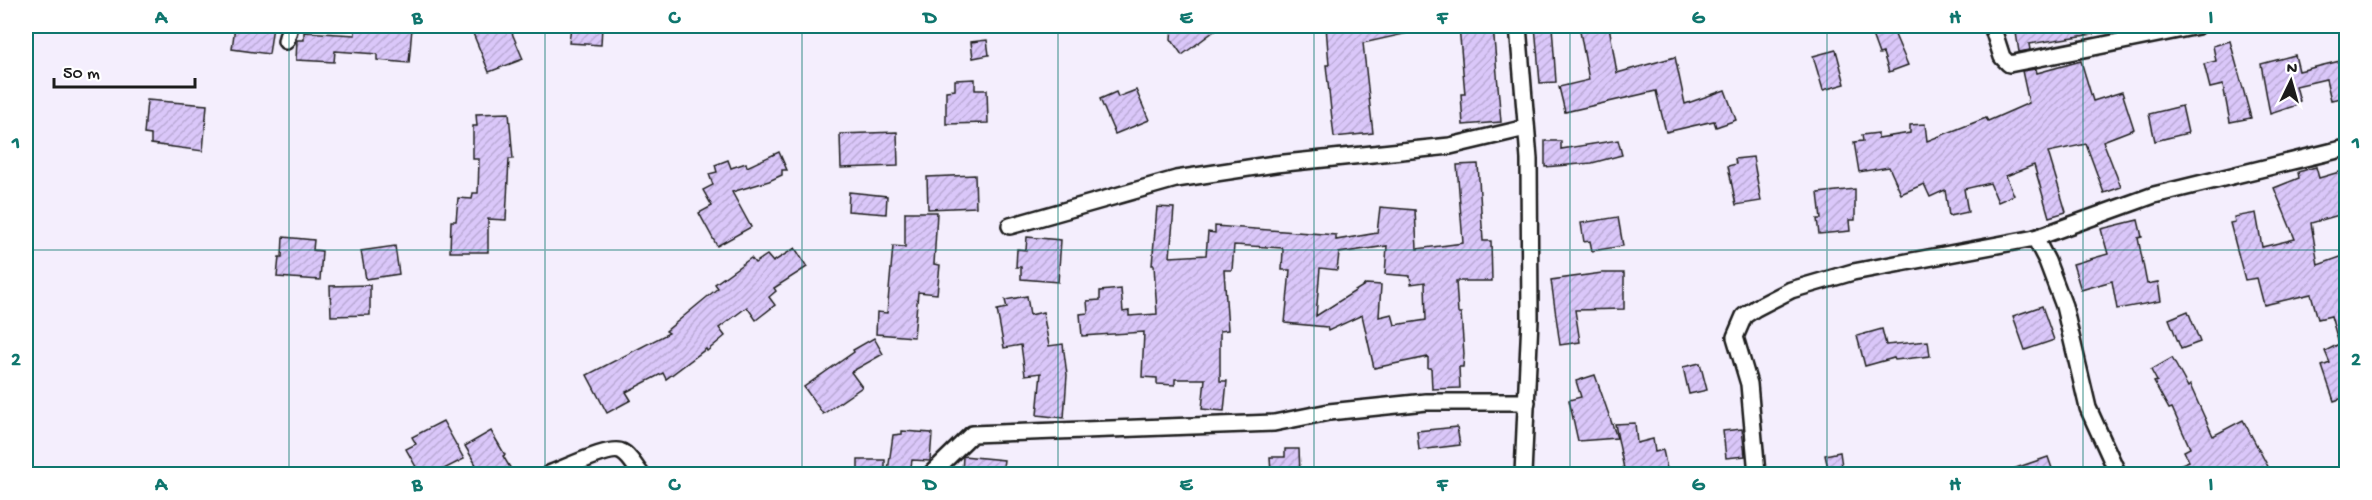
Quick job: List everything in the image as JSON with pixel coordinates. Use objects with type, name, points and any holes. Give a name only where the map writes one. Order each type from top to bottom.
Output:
[{"type":"street","points":[[286,41],[290,26]]},
{"type":"street","points":[[1518,26],[1529,159],[1530,307],[1523,474]]},
{"type":"street","points":[[1992,26],[2002,57],[2008,64],[2198,26]]},
{"type":"street","points":[[1010,226],[1176,179],[1275,164],[1450,146],[1526,128]]},
{"type":"street","points":[[1757,474],[1749,384],[1735,336],[1744,316],[1791,290],[1854,272],[2035,238],[2154,195],[2346,148]]},
{"type":"street","points":[[2035,238],[2047,261],[2064,306],[2088,408],[2118,474]]},
{"type":"street","points":[[932,474],[972,434],[1274,423],[1329,412],[1426,402],[1527,402]]},
{"type":"street","points":[[549,474],[608,451],[620,450],[627,455],[641,474]]},
{"type":"building","points":[[235,26],[273,26],[269,54],[232,49]]},
{"type":"building","points":[[355,26],[412,28],[409,63],[377,60],[377,54],[335,51],[334,62],[296,60],[297,40],[304,40],[304,32],[355,35]]},
{"type":"building","points":[[470,26],[509,26],[523,59],[489,72]]},
{"type":"building","points":[[571,26],[602,26],[601,45],[569,43]]},
{"type":"building","points":[[1172,26],[1221,26],[1182,55],[1171,39]]},
{"type":"building","points":[[1326,26],[1413,26],[1413,32],[1363,43],[1373,133],[1334,137],[1326,65],[1329,65]]},
{"type":"building","points":[[1459,26],[1493,26],[1501,122],[1463,125],[1461,94],[1465,94]]},
{"type":"building","points":[[1535,26],[1552,26],[1556,82],[1540,83]]},
{"type":"building","points":[[1579,26],[1609,26],[1617,73],[1675,57],[1685,104],[1725,90],[1736,120],[1716,127],[1714,121],[1666,132],[1656,91],[1565,112],[1559,87],[1589,80]]},
{"type":"building","points":[[2015,26],[2093,26],[2093,34],[2029,44],[2030,50],[2019,52]]},
{"type":"building","points":[[1892,28],[1908,65],[1889,72],[1883,53],[1879,54],[1872,35]]},
{"type":"building","points":[[987,40],[989,55],[973,58],[971,42]]},
{"type":"building","points":[[2230,41],[2251,118],[2230,122],[2223,85],[2210,88],[2204,64],[2216,61],[2213,46]]},
{"type":"building","points":[[1836,50],[1845,84],[1823,90],[1813,56]]},
{"type":"building","points":[[2295,55],[2299,71],[2340,61],[2346,97],[2331,100],[2326,79],[2296,86],[2300,101],[2296,102],[2297,105],[2270,114],[2261,64]]},
{"type":"building","points":[[2081,61],[2093,101],[2122,92],[2134,129],[2103,141],[2121,187],[2104,193],[2086,144],[2048,152],[2066,212],[2049,217],[2034,165],[2006,176],[2014,195],[1998,202],[1990,183],[1964,189],[1968,212],[1949,216],[1945,190],[1930,197],[1924,184],[1901,194],[1889,167],[1859,172],[1854,142],[1863,141],[1862,135],[1878,133],[1878,138],[1910,133],[1910,125],[1925,124],[1927,141],[1986,118],[1988,121],[2029,103],[2022,71],[2036,69],[2037,73]]},
{"type":"building","points":[[975,79],[975,90],[987,90],[988,123],[946,124],[946,91],[955,90],[955,80]]},
{"type":"building","points":[[1136,90],[1149,120],[1115,134],[1100,99],[1116,92],[1118,97]]},
{"type":"building","points":[[147,100],[207,105],[203,151],[151,144],[151,135],[144,134]]},
{"type":"building","points":[[2182,106],[2188,133],[2155,141],[2149,114]]},
{"type":"building","points":[[509,113],[513,159],[509,159],[506,220],[488,219],[488,252],[450,252],[451,221],[456,221],[458,198],[472,199],[473,193],[478,193],[479,159],[473,159],[473,126],[477,126],[476,114]]},
{"type":"building","points":[[897,132],[898,166],[841,168],[840,134]]},
{"type":"building","points":[[1618,140],[1622,155],[1592,163],[1545,167],[1545,141],[1561,141],[1561,149]]},
{"type":"building","points":[[779,152],[787,170],[782,170],[782,175],[732,192],[751,227],[717,246],[699,213],[712,206],[703,190],[713,185],[709,174],[717,172],[715,165],[728,160],[731,168],[746,163],[747,167]]},
{"type":"building","points":[[1753,157],[1761,201],[1736,205],[1728,166],[1736,164],[1735,159]]},
{"type":"building","points":[[1478,164],[1483,241],[1491,241],[1492,281],[1456,281],[1464,354],[1463,367],[1459,367],[1460,388],[1432,389],[1428,357],[1374,368],[1362,315],[1328,331],[1327,327],[1285,323],[1290,270],[1282,270],[1282,248],[1234,245],[1232,270],[1224,270],[1228,330],[1220,331],[1220,381],[1227,381],[1224,411],[1202,409],[1205,379],[1175,379],[1175,385],[1157,384],[1157,378],[1142,377],[1144,332],[1082,336],[1080,314],[1088,313],[1087,301],[1100,300],[1100,291],[1121,289],[1123,312],[1129,311],[1129,316],[1157,314],[1154,265],[1152,265],[1157,207],[1174,208],[1170,257],[1206,255],[1208,232],[1215,233],[1215,226],[1336,235],[1336,240],[1377,233],[1380,207],[1415,210],[1417,249],[1463,243],[1457,165]],"holes":[[[1387,246],[1385,274],[1410,276],[1411,284],[1425,282],[1426,320],[1395,325],[1392,314],[1379,317],[1381,285],[1366,284],[1316,316],[1320,268],[1337,270],[1339,253]]]},
{"type":"building","points":[[2316,167],[2319,178],[2346,170],[2346,213],[2311,223],[2318,265],[2346,255],[2346,397],[2334,401],[2322,366],[2330,363],[2325,351],[2339,344],[2331,316],[2318,319],[2311,294],[2264,305],[2257,278],[2245,280],[2230,223],[2235,222],[2234,217],[2256,213],[2262,247],[2295,239],[2274,188],[2299,178],[2298,172]]},
{"type":"building","points":[[975,175],[976,207],[928,209],[927,177]]},
{"type":"building","points":[[1855,189],[1855,220],[1849,220],[1850,231],[1819,234],[1817,219],[1821,219],[1818,193]]},
{"type":"building","points":[[849,192],[887,196],[886,214],[848,211]]},
{"type":"building","points":[[905,212],[937,212],[934,264],[940,265],[937,294],[918,292],[914,337],[876,334],[877,312],[887,313],[893,246],[905,247]]},
{"type":"building","points":[[1618,217],[1623,246],[1592,251],[1590,241],[1584,242],[1581,223]]},
{"type":"building","points":[[2138,220],[2142,237],[2138,238],[2147,284],[2158,282],[2161,301],[2117,309],[2112,281],[2081,290],[2073,264],[2108,254],[2101,229]]},
{"type":"building","points":[[283,237],[314,240],[313,250],[322,251],[320,280],[277,277],[279,257],[282,257]]},
{"type":"building","points":[[1027,237],[1061,240],[1058,282],[1021,279],[1021,267],[1016,267],[1017,249],[1026,250]]},
{"type":"building","points":[[395,246],[399,274],[366,279],[361,251]]},
{"type":"building","points":[[795,248],[807,267],[774,288],[776,291],[769,297],[775,305],[756,320],[747,307],[719,328],[725,336],[707,351],[706,349],[666,379],[663,373],[626,392],[631,400],[607,413],[587,375],[669,333],[666,331],[718,288],[715,284],[751,258],[755,263],[767,255],[773,262]]},
{"type":"building","points":[[1602,273],[1624,273],[1624,309],[1575,310],[1580,342],[1560,345],[1551,280]]},
{"type":"building","points":[[370,285],[370,315],[331,316],[330,286]]},
{"type":"building","points":[[1027,296],[1030,315],[1043,312],[1049,346],[1063,344],[1067,375],[1064,418],[1037,415],[1041,373],[1025,375],[1021,345],[1004,348],[997,310],[1007,308],[1005,300]]},
{"type":"building","points":[[2042,306],[2054,340],[2025,350],[2013,316]]},
{"type":"building","points":[[2188,311],[2200,342],[2181,349],[2169,319]]},
{"type":"building","points":[[1882,329],[1886,345],[1928,341],[1930,356],[1895,360],[1894,358],[1865,366],[1857,336]]},
{"type":"building","points":[[874,338],[883,354],[851,372],[862,387],[823,414],[804,387],[854,352],[853,350]]},
{"type":"building","points":[[2172,358],[2188,387],[2190,385],[2213,436],[2243,420],[2272,474],[2241,474],[2239,469],[2227,474],[2157,474],[2189,461],[2184,451],[2190,448],[2172,408],[2169,409],[2154,382],[2157,381],[2151,370]]},
{"type":"building","points":[[1700,363],[1707,390],[1689,394],[1683,367]]},
{"type":"building","points":[[1595,375],[1617,438],[1578,441],[1569,400],[1581,397],[1576,381]]},
{"type":"building","points":[[443,421],[464,459],[434,474],[420,474],[406,449],[416,444],[412,437]]},
{"type":"building","points":[[1635,423],[1637,443],[1653,439],[1655,452],[1663,450],[1668,474],[1625,474],[1615,424]]},
{"type":"building","points":[[1457,427],[1460,445],[1419,450],[1417,431]]},
{"type":"building","points":[[1742,429],[1745,456],[1726,458],[1723,431]]},
{"type":"building","points":[[491,431],[514,474],[491,474],[486,466],[479,470],[465,446]]},
{"type":"building","points":[[902,431],[932,433],[930,461],[912,460],[910,473],[888,471],[893,435],[902,434]]},
{"type":"building","points":[[1285,449],[1299,449],[1300,474],[1271,474],[1270,457],[1285,457]]},
{"type":"building","points":[[1840,452],[1842,466],[1828,468],[1825,455]]},
{"type":"building","points":[[963,456],[1004,460],[1002,474],[962,474]]},
{"type":"building","points":[[2048,457],[2054,474],[2004,474],[2004,472]]},
{"type":"building","points":[[858,460],[885,460],[885,474],[858,474]]}]
